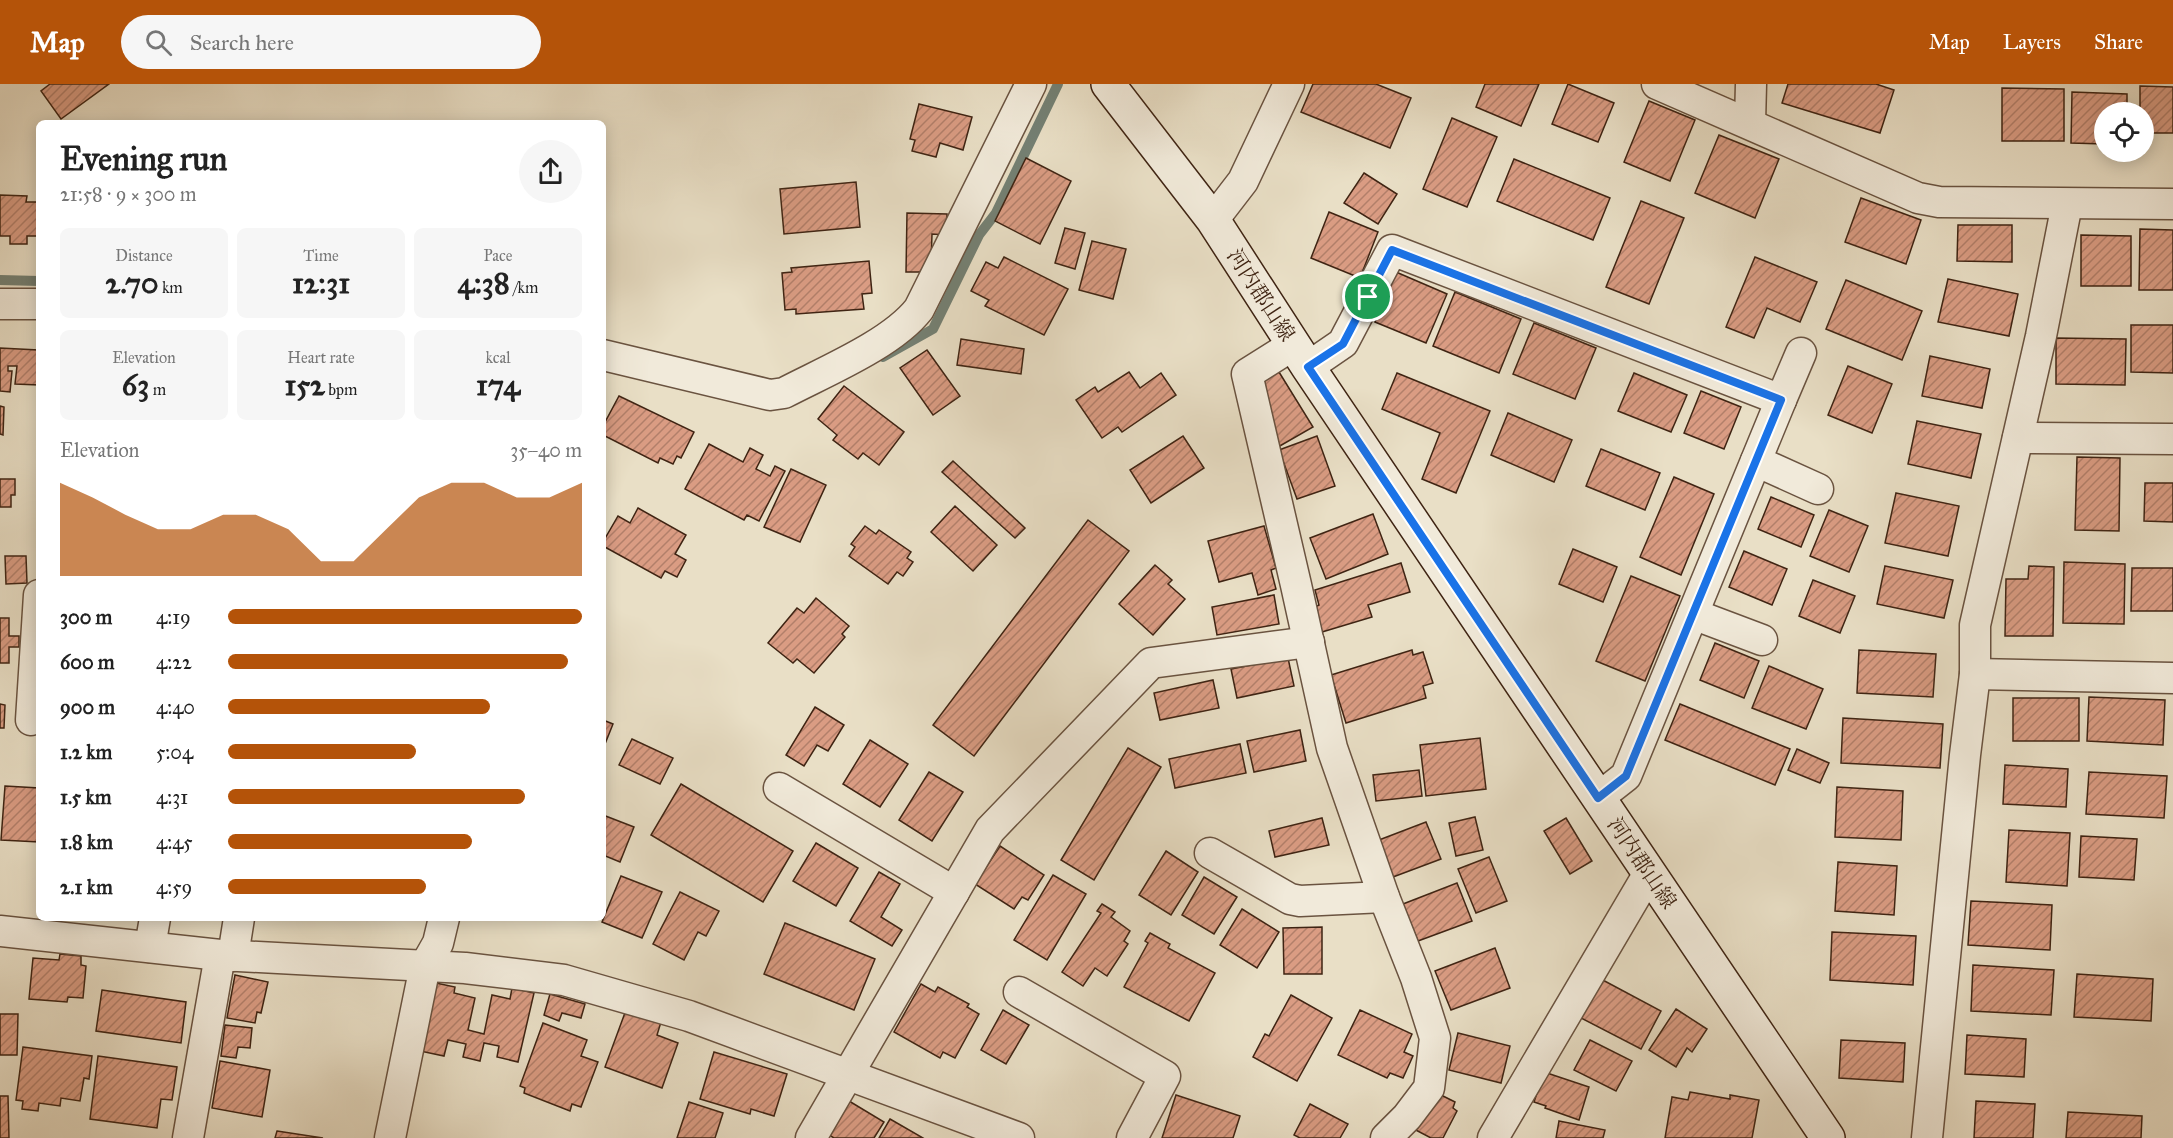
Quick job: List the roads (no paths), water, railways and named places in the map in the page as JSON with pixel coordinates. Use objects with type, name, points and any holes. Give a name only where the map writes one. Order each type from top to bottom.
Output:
[{"type":"main road","name":"河内郡山線","points":[[1108,84],[1213,220],[1300,356],[1828,1138]]},
{"type":"street","points":[[606,356],[770,395],[784,393],[888,338],[910,321],[919,309],[1031,84]]},
{"type":"street","points":[[1213,220],[1243,181],[1290,84]]},
{"type":"street","points":[[1657,84],[1918,198],[1939,202],[2173,204]]},
{"type":"street","points":[[1750,123],[1751,84]]},
{"type":"street","points":[[1928,1138],[1975,674],[1975,625],[2041,336],[2067,204]]},
{"type":"street","points":[[1386,1138],[1407,1117],[1429,1088],[1435,1038],[1416,978],[1384,897],[1332,748],[1246,374],[1343,344],[1392,250],[1781,400]]},
{"type":"street","points":[[0,304],[36,304]]},
{"type":"street","points":[[1598,798],[1626,776],[1801,353]]},
{"type":"street","points":[[2018,438],[2173,439]]},
{"type":"street","points":[[1756,461],[1818,489]]},
{"type":"street","points":[[1693,614],[1762,640]]},
{"type":"street","points":[[31,720],[36,642]]},
{"type":"street","points":[[811,1138],[846,1074],[990,830],[1150,663],[1309,642]]},
{"type":"street","points":[[1975,674],[2173,678]]},
{"type":"street","points":[[779,788],[954,892]]},
{"type":"street","points":[[1210,853],[1290,899],[1300,901],[1384,897]]},
{"type":"street","points":[[1493,1138],[1648,873]]},
{"type":"street","points":[[150,947],[154,921]]},
{"type":"street","points":[[188,1138],[226,956],[238,921]]},
{"type":"street","points":[[390,1138],[425,966],[438,943],[443,921]]},
{"type":"street","points":[[0,931],[226,956],[465,968],[564,980],[689,1016],[1019,1138]]},
{"type":"street","points":[[1019,992],[1165,1076],[1132,1138]]},
{"type":"waterway","points":[[883,357],[933,329],[979,235],[996,213],[1058,84]]},
{"type":"waterway","points":[[0,280],[36,281]]}]
